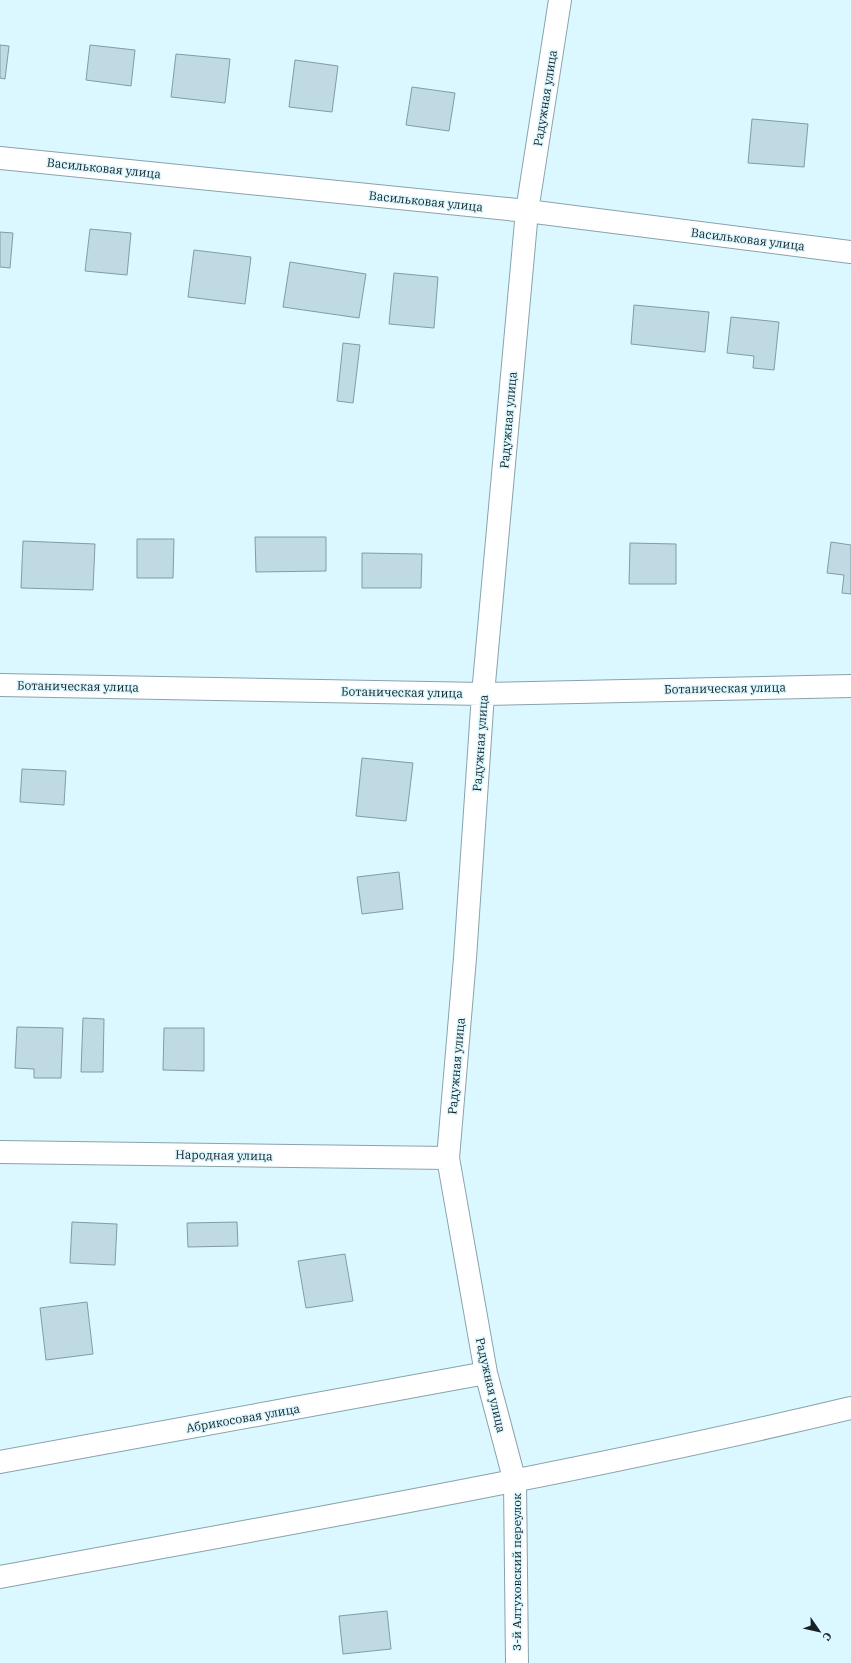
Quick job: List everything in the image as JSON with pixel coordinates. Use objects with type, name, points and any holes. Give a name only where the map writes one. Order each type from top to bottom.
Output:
[{"type":"street","name":"Радужная улица","points":[[515,1482],[486,1373],[448,1158],[466,950],[483,694],[527,211],[560,0]]},
{"type":"street","name":"Васильковая улица","points":[[0,158],[527,211],[851,252]]},
{"type":"street","name":"Ботаническая улица","points":[[0,685],[483,694],[851,686]]},
{"type":"street","name":"Народная улица","points":[[0,1152],[448,1158]]},
{"type":"street","name":"Абрикосовая улица","points":[[0,1462],[486,1373]]},
{"type":"street","points":[[0,1577],[515,1482],[728,1437],[851,1408]]},
{"type":"street","name":"3-й Алтуховский переулок","points":[[515,1482],[517,1663]]},
{"type":"building","points":[[0,45],[9,46],[5,79],[0,78]]},
{"type":"building","points":[[90,45],[135,50],[131,86],[86,80]]},
{"type":"building","points":[[176,54],[230,59],[225,103],[171,97]]},
{"type":"building","points":[[295,60],[338,66],[332,112],[289,107]]},
{"type":"building","points":[[412,87],[455,93],[449,131],[406,125]]},
{"type":"building","points":[[752,119],[808,124],[804,167],[748,163]]},
{"type":"building","points":[[90,229],[131,233],[127,275],[85,271]]},
{"type":"building","points":[[0,232],[13,233],[10,268],[0,267]]},
{"type":"building","points":[[194,250],[251,257],[245,304],[188,297]]},
{"type":"building","points":[[290,262],[366,274],[359,318],[283,307]]},
{"type":"building","points":[[394,273],[438,277],[434,328],[389,324]]},
{"type":"building","points":[[634,305],[709,312],[705,352],[631,344]]},
{"type":"building","points":[[731,317],[779,322],[774,370],[753,368],[754,356],[727,353]]},
{"type":"building","points":[[343,343],[360,345],[353,403],[337,401]]},
{"type":"building","points":[[255,537],[326,537],[326,571],[256,572]]},
{"type":"building","points":[[137,539],[174,539],[173,578],[137,578]]},
{"type":"building","points":[[23,541],[95,544],[93,590],[21,588]]},
{"type":"building","points":[[831,542],[851,545],[851,594],[842,593],[844,575],[827,573]]},
{"type":"building","points":[[630,543],[676,544],[676,584],[629,584]]},
{"type":"building","points":[[362,553],[422,554],[421,588],[362,588]]},
{"type":"building","points":[[362,758],[413,763],[406,821],[356,816]]},
{"type":"building","points":[[22,769],[66,771],[64,805],[20,802]]},
{"type":"building","points":[[399,872],[403,909],[362,914],[357,877]]},
{"type":"building","points":[[83,1018],[104,1019],[103,1072],[81,1072]]},
{"type":"building","points":[[17,1027],[63,1028],[61,1078],[34,1078],[34,1069],[15,1068]]},
{"type":"building","points":[[164,1028],[204,1028],[204,1071],[163,1070]]},
{"type":"building","points":[[72,1222],[117,1224],[115,1265],[70,1263]]},
{"type":"building","points":[[237,1222],[238,1246],[188,1247],[187,1223]]},
{"type":"building","points":[[345,1254],[353,1301],[306,1308],[298,1261]]},
{"type":"building","points":[[87,1302],[93,1354],[46,1360],[40,1308]]},
{"type":"building","points":[[387,1611],[391,1649],[343,1654],[339,1616]]}]
